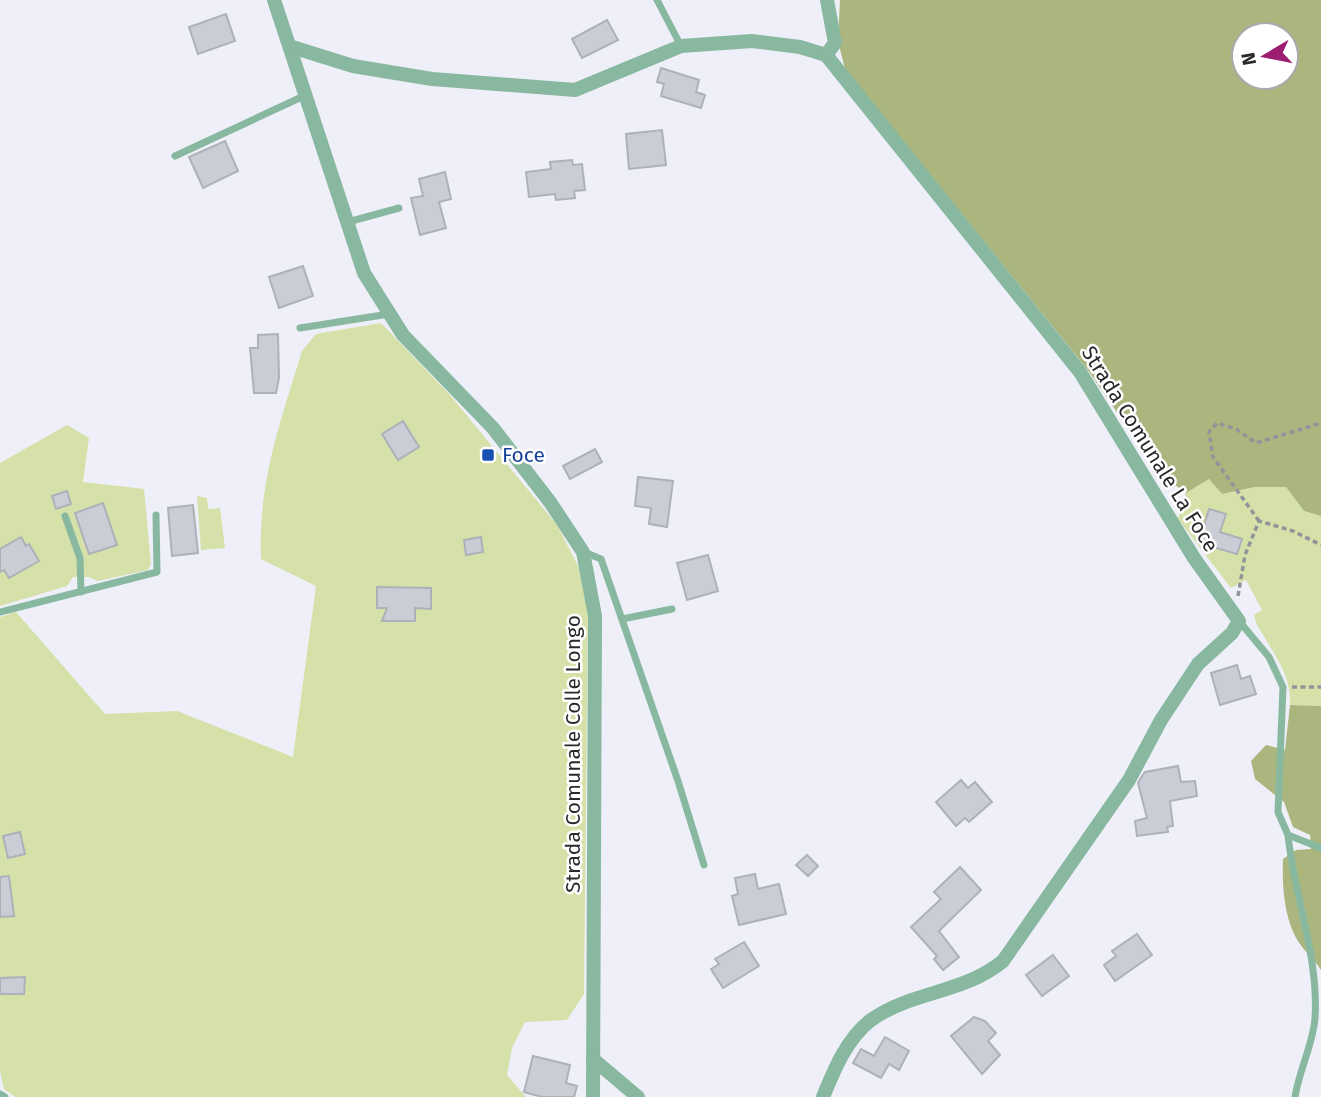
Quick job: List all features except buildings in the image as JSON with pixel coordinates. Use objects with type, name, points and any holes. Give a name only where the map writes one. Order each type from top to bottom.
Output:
[{"type":"street","name":"Strada Comunale Colle Longo","points":[[274,0],[292,47],[364,273],[403,335],[493,428],[583,552],[596,616],[593,1097]]},
{"type":"street","points":[[292,47],[353,66],[432,79],[575,90],[681,46],[752,41],[800,47],[826,55],[835,43],[827,0]]},
{"type":"street","name":"Strada Comunale La Foce","points":[[826,55],[1080,372],[1194,558],[1240,621]]},
{"type":"street","points":[[822,1097],[835,1068],[855,1036],[870,1021],[888,1010],[984,976],[1003,961],[1129,780],[1161,720],[1198,664],[1232,633],[1240,621]]},
{"type":"street","points":[[593,1059],[638,1097]]},
{"type":"lane","points":[[657,0],[681,46]]},
{"type":"lane","points":[[175,156],[307,95]]},
{"type":"lane","points":[[348,222],[399,208]]},
{"type":"lane","points":[[300,328],[390,314]]},
{"type":"lane","points":[[0,611],[157,572],[156,515]]},
{"type":"lane","points":[[65,516],[80,558],[81,592]]},
{"type":"lane","points":[[583,552],[601,559],[704,865]]},
{"type":"lane","points":[[622,620],[672,609]]},
{"type":"lane","points":[[1240,621],[1269,657],[1283,687],[1278,812],[1288,835],[1298,902],[1312,957],[1315,1000],[1315,1021],[1295,1097]]},
{"type":"lane","points":[[1288,835],[1321,848]]},
{"type":"lane","points":[[0,1094],[5,1097]]},
{"type":"path","points":[[1321,423],[1256,443],[1236,429],[1217,423],[1209,432],[1213,457],[1259,521],[1293,531],[1321,545]]},
{"type":"path","points":[[1241,575],[1245,555],[1259,521]]},
{"type":"path","points":[[1283,687],[1321,687]]},
{"type":"green space","points":[[840,0],[1321,0],[1321,516],[1304,511],[1286,487],[1255,487],[1222,494],[1209,479],[1186,493],[1160,474],[1087,369],[845,69],[838,41]]},
{"type":"green space","points":[[381,323],[450,395],[557,525],[579,568],[588,615],[584,994],[567,1020],[525,1022],[512,1048],[507,1075],[526,1097],[15,1097],[4,1089],[0,1071],[0,617],[16,612],[105,714],[177,711],[293,757],[316,586],[261,559],[263,504],[272,453],[302,351],[316,334]]},
{"type":"green space","points":[[67,425],[89,438],[83,482],[144,489],[151,564],[148,570],[98,581],[89,577],[73,577],[67,586],[0,606],[0,463]]},
{"type":"green space","points":[[1209,479],[1222,494],[1255,487],[1286,487],[1304,511],[1321,516],[1321,706],[1290,705],[1288,683],[1256,623],[1254,615],[1262,610],[1246,580],[1231,588],[1178,519],[1186,493]]},
{"type":"green space","points":[[197,496],[207,498],[208,509],[220,508],[225,548],[201,550]]},
{"type":"green space","points":[[1290,705],[1321,706],[1321,970],[1302,947],[1290,925],[1284,892],[1283,859],[1296,850],[1311,849],[1310,835],[1293,827],[1284,802],[1255,779],[1251,761],[1266,745],[1285,750]]},
{"type":"place","name":"Foce","points":[[488,455]]}]
